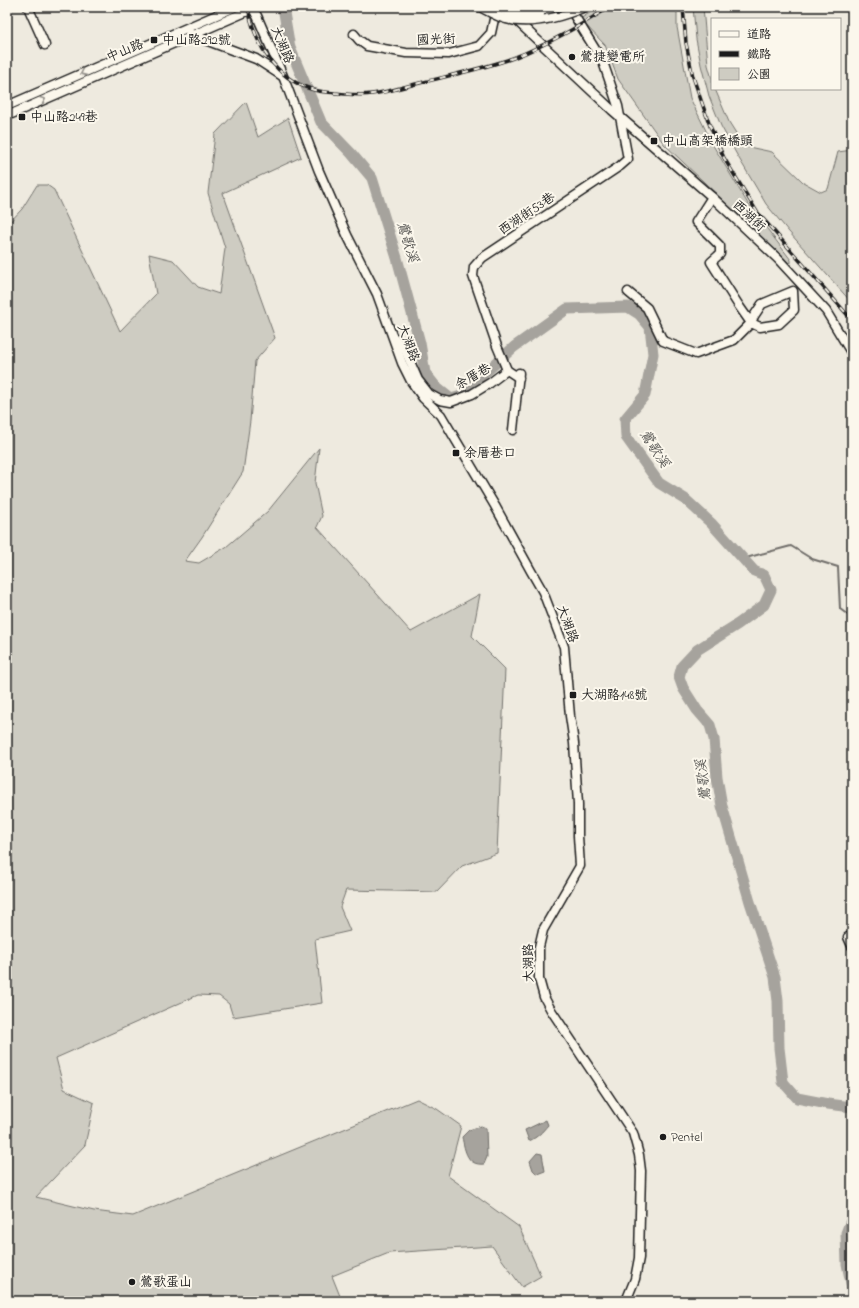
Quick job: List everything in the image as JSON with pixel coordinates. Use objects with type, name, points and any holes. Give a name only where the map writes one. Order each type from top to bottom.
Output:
[{"type":"street","points":[[28,7],[45,45]]},
{"type":"street","points":[[211,17],[217,7]]},
{"type":"street","name":"中山路","points":[[7,106],[235,7]]},
{"type":"street","points":[[480,7],[504,19],[545,15],[571,7],[603,62],[618,106],[620,117]]},
{"type":"street","points":[[496,7],[516,18],[545,20],[568,14],[585,7]]},
{"type":"street","name":"國光街","points":[[354,34],[367,46],[406,53],[449,54],[479,46],[490,33],[496,7]]},
{"type":"street","name":"中山路","points":[[7,116],[254,8]]},
{"type":"street","name":"大湖路","points":[[254,8],[319,171],[347,235],[377,294],[402,363],[411,381],[423,398],[441,415],[520,550],[542,592],[564,647],[574,743],[580,866],[543,930],[538,947],[539,979],[544,997],[551,1010],[633,1133],[639,1155],[641,1178],[639,1258],[635,1278],[626,1301]]},
{"type":"street","name":"西湖街","points":[[516,18],[612,110],[712,198],[778,259],[826,311],[852,354]]},
{"type":"street","points":[[185,28],[192,36],[256,59],[282,76]]},
{"type":"street","name":"西湖街53巷","points":[[507,370],[497,346],[473,276],[474,267],[482,258],[620,166],[628,159],[620,117]]},
{"type":"street","points":[[628,292],[647,308],[663,341],[696,354],[734,340],[751,323],[762,304],[793,291],[794,310],[779,324],[760,327],[751,323],[711,262],[720,254],[720,246],[696,222],[712,198]]},
{"type":"street","name":"余厝巷","points":[[391,333],[405,350],[418,380],[429,394],[440,400],[451,402],[472,394],[507,370],[519,375],[513,430]]},
{"type":"street","points":[[848,937],[852,946]]},
{"type":"green space","points":[[599,7],[677,7],[677,27],[690,98],[714,147],[748,204],[791,260],[791,263],[788,262],[664,144],[618,79],[605,45],[580,19]]},
{"type":"green space","points":[[693,7],[703,7],[708,65],[711,76],[711,90],[715,90],[729,122],[744,146],[772,152],[803,182],[821,192],[828,189],[838,152],[852,150],[852,303],[766,204],[737,155],[721,126],[709,96],[696,39]]},
{"type":"green space","points":[[246,102],[258,137],[288,118],[301,157],[223,193],[275,338],[255,361],[250,421],[243,472],[185,561],[199,563],[226,547],[268,511],[319,448],[315,483],[322,516],[317,527],[411,632],[480,594],[472,636],[505,669],[497,853],[462,866],[437,892],[346,890],[340,907],[350,931],[315,939],[322,1003],[233,1017],[229,1004],[219,996],[198,995],[56,1058],[64,1089],[94,1103],[85,1145],[36,1197],[94,1211],[133,1216],[417,1099],[437,1109],[461,1126],[448,1176],[519,1227],[541,1276],[522,1287],[492,1246],[389,1253],[332,1276],[342,1301],[7,1301],[7,225],[22,209],[37,185],[47,185],[54,190],[120,331],[156,294],[149,254],[173,260],[198,287],[219,294],[225,248],[208,193],[215,134]]},
{"type":"shaded area","points":[[546,1120],[548,1125],[542,1132],[529,1141],[525,1130]]},
{"type":"shaded area","points":[[481,1126],[486,1128],[487,1157],[484,1164],[478,1164],[470,1160],[462,1137],[469,1130]]},
{"type":"shaded area","points":[[537,1153],[542,1154],[545,1171],[537,1174],[533,1170],[530,1161]]},
{"type":"waterway","name":"鶯歌溪","points":[[283,7],[290,48],[321,122],[351,153],[372,178],[397,258],[420,343],[425,373],[436,387],[451,399],[468,394],[478,379],[514,347],[567,309],[628,307],[639,314],[650,327],[653,354],[645,395],[625,419],[626,437],[659,483],[685,499],[711,523],[754,571],[764,575],[771,590],[764,605],[738,624],[697,650],[682,666],[679,677],[683,688],[697,710],[710,725],[714,739],[717,777],[722,806],[750,902],[775,977],[778,1001],[779,1048],[783,1082],[797,1098],[852,1107]]},
{"type":"waterway","points":[[742,559],[791,546],[812,559],[838,567],[840,609],[852,618]]},
{"type":"waterway","name":"鶯歌溪","points":[[852,1218],[846,1233],[847,1264],[852,1288]]},
{"type":"railway","points":[[248,7],[255,33],[261,46],[277,68],[287,77],[298,84],[317,91],[362,95],[393,90],[502,62],[526,53],[550,41],[610,7]]},
{"type":"railway","points":[[683,7],[686,43],[693,77],[710,126],[724,158],[757,212],[852,320]]},
{"type":"place","name":"中山路292號","points":[[154,40]]},
{"type":"place","name":"鶯捷變電所","points":[[572,57]]},
{"type":"place","name":"中山路249巷","points":[[22,117]]},
{"type":"place","name":"中山高架橋橋頭","points":[[654,141]]},
{"type":"place","name":"余厝巷口","points":[[456,453]]},
{"type":"place","name":"大湖路148號","points":[[573,695]]},
{"type":"place","name":"Pentel","points":[[663,1137]]},
{"type":"place","name":"鶯歌蛋山","points":[[132,1282]]}]
